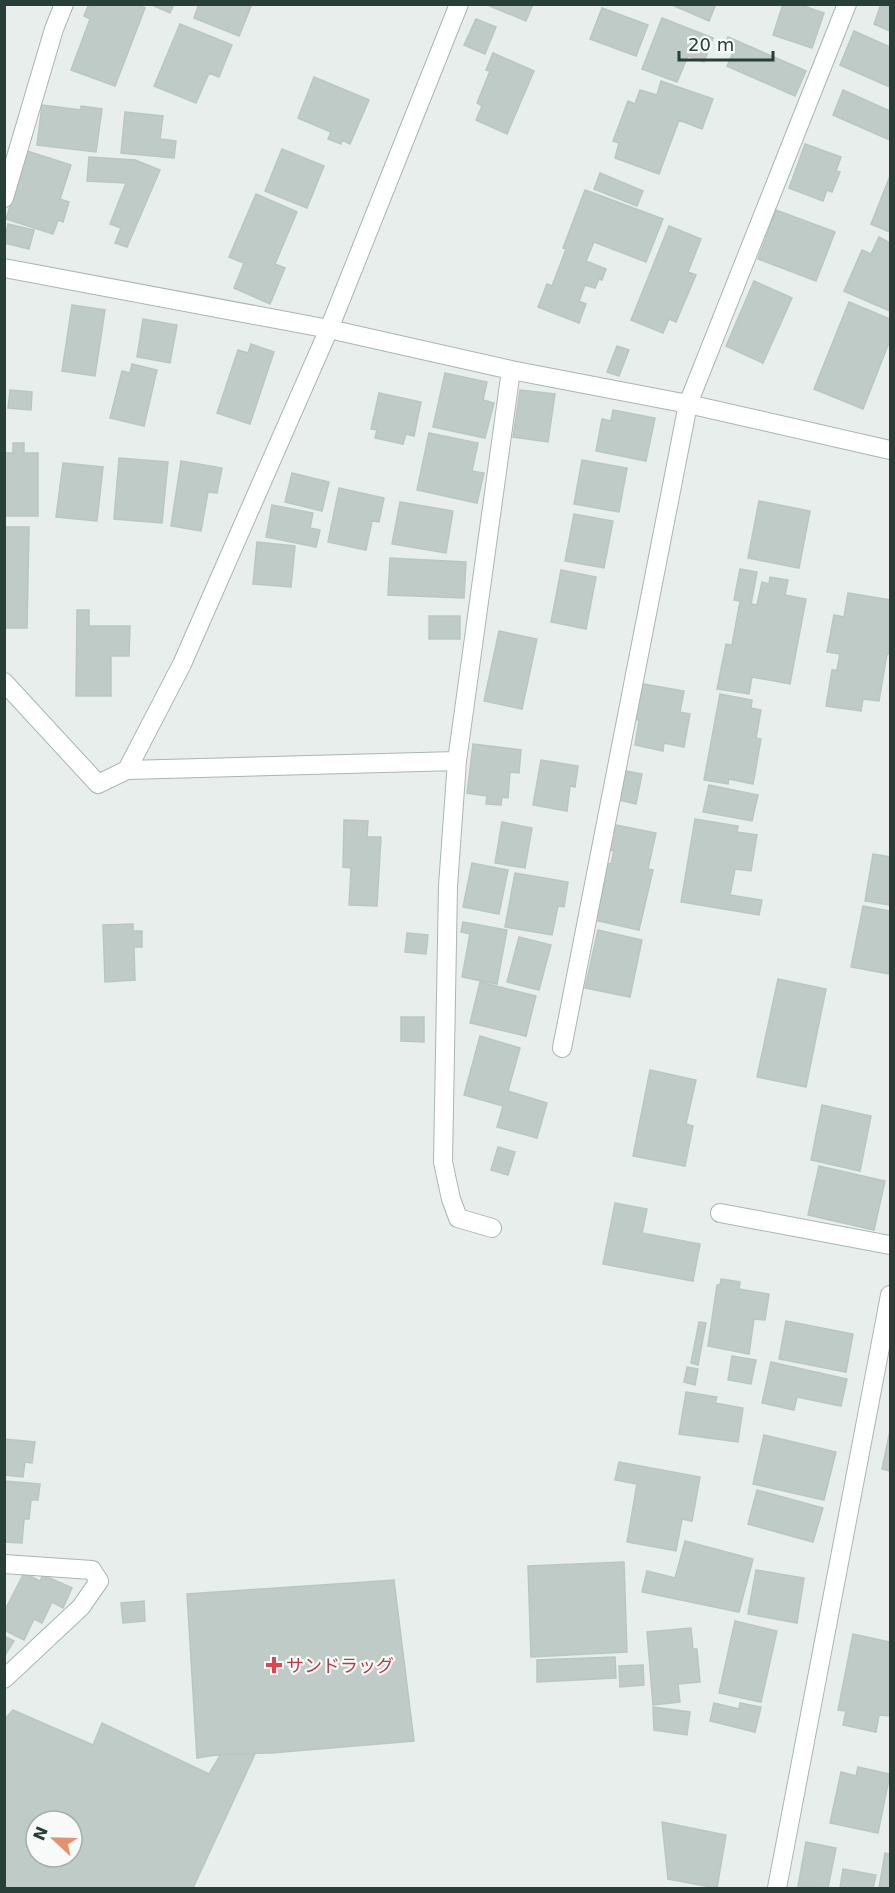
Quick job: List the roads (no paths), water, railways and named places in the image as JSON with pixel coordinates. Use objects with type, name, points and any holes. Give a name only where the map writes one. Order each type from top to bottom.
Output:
[{"type":"street","points":[[4,198],[54,30],[64,4]]},
{"type":"street","points":[[127,770],[182,664],[329,329],[459,4]]},
{"type":"street","points":[[562,1048],[688,404],[847,4]]},
{"type":"street","points":[[4,268],[329,329],[511,370],[688,404],[891,450]]},
{"type":"street","points":[[492,1228],[458,1218],[443,1162],[448,886],[457,761],[511,370]]},
{"type":"street","points":[[4,682],[98,784],[127,770],[457,761]]},
{"type":"street","points":[[720,1213],[891,1245]]},
{"type":"street","points":[[777,1888],[891,1295]]},
{"type":"street","points":[[4,1564],[92,1570],[99,1581],[81,1607],[4,1679]]},
{"type":"place","name":"サンドラッグ","points":[[274,1665]]}]
